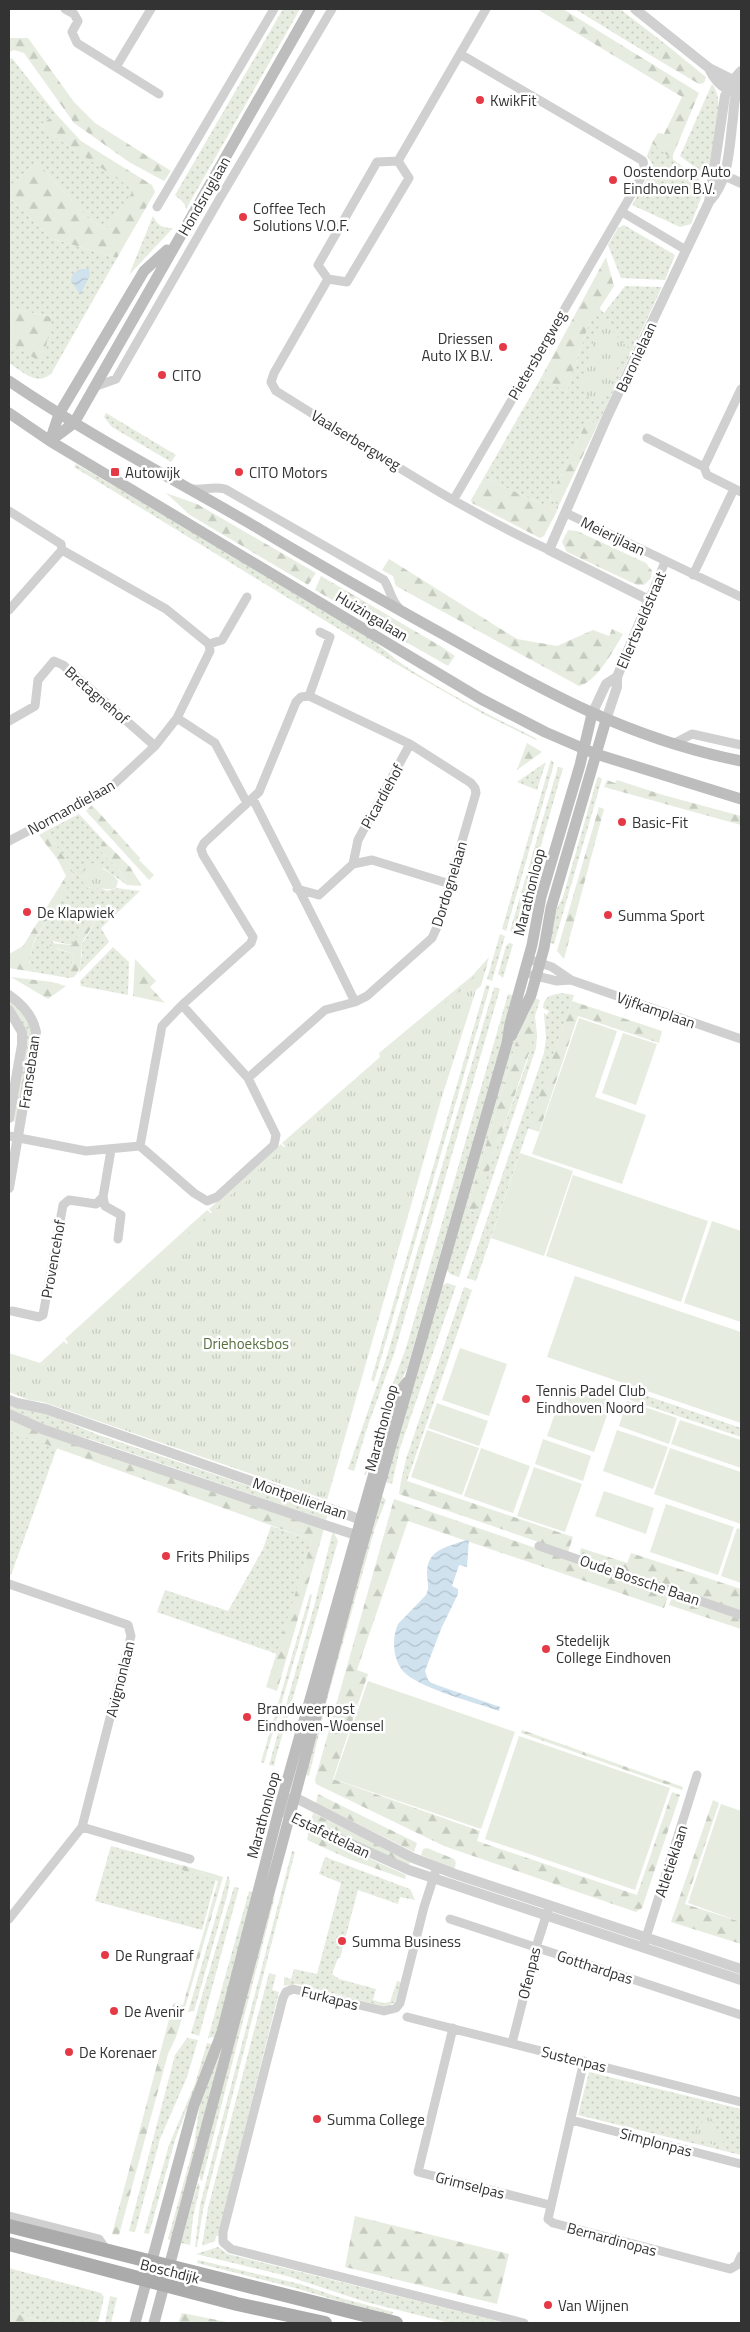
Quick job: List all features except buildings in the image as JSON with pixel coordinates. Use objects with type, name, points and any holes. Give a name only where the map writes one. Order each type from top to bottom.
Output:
[{"type":"main road","name":"Hondsruglaan","points":[[50,441],[74,423],[310,9]]},
{"type":"main road","name":"Hondsruglaan","points":[[50,441],[59,414],[144,271],[175,244]]},
{"type":"main road","name":"Huizingalaan","points":[[9,381],[74,423],[190,488],[365,592],[533,685],[606,720],[673,744],[741,762]]},
{"type":"main road","name":"Huizingalaan","points":[[9,413],[50,441],[481,699],[545,732],[596,754],[741,799]]},
{"type":"main road","name":"Marathonloop","points":[[135,2323],[194,2105],[222,2032],[280,1806],[362,1533],[408,1393],[409,1379],[507,1043],[541,897],[584,749],[592,714]]},
{"type":"main road","name":"Marathonloop","points":[[507,1043],[526,1008],[537,976],[551,908],[606,720]]},
{"type":"main road","name":"Marathonloop","points":[[154,2323],[294,1798],[362,1533],[361,1520],[393,1408],[398,1394],[409,1379]]},
{"type":"main road","name":"Boschdijk","points":[[9,2226],[396,2323]]},
{"type":"main road","name":"Boschdijk","points":[[9,2244],[164,2286],[325,2323]]},
{"type":"street","points":[[65,9],[74,14],[78,21],[72,32],[76,43],[159,94]]},
{"type":"street","points":[[116,67],[151,9]]},
{"type":"street","points":[[158,207],[274,9]]},
{"type":"street","name":"Hondsruglaan","points":[[94,386],[116,379],[225,189],[332,9]]},
{"type":"street","points":[[398,161],[486,9]]},
{"type":"street","points":[[635,9],[709,68],[735,86],[741,71]]},
{"type":"street","name":"Pietersbergweg","points":[[454,499],[645,171],[643,161],[460,54]]},
{"type":"street","name":"Baronielaan","points":[[566,513],[607,417],[709,202],[735,86]]},
{"type":"street","name":"Baronielaan","points":[[709,202],[719,191],[725,175],[735,86]]},
{"type":"street","points":[[398,161],[409,178],[400,194],[347,282],[328,279],[318,265],[378,162],[398,161]]},
{"type":"street","points":[[715,171],[741,183]]},
{"type":"street","points":[[622,212],[686,250]]},
{"type":"street","name":"Vaalserbergweg","points":[[328,279],[274,373],[271,382],[276,390],[454,499],[549,550],[649,600]]},
{"type":"street","points":[[693,574],[738,491],[706,475],[704,467],[740,395]]},
{"type":"street","points":[[647,438],[704,467]]},
{"type":"street","name":"Huizingalaan","points":[[190,488],[203,490],[215,486],[225,489],[384,580],[390,589],[394,603],[404,612]]},
{"type":"street","points":[[9,511],[61,544],[62,550]]},
{"type":"street","points":[[549,550],[566,513]]},
{"type":"street","name":"Meierijlaan","points":[[566,513],[741,597]]},
{"type":"street","points":[[9,610],[62,550]]},
{"type":"street","points":[[62,550],[166,609],[209,644],[222,640],[247,598]]},
{"type":"street","name":"Ellertsveldstraat","points":[[606,720],[617,687],[617,677],[665,562]]},
{"type":"street","points":[[140,1146],[162,1026],[182,1005],[251,943],[253,937],[201,849],[204,842],[259,792],[296,702],[301,697],[309,696],[330,638],[320,632]]},
{"type":"street","name":"Normandielaan","points":[[9,841],[110,788],[155,746],[177,718],[210,651],[209,644]]},
{"type":"street","name":"Bretagnehof","points":[[9,721],[35,706],[38,680],[54,661],[63,664],[155,746]]},
{"type":"street","name":"Ellertsveldstraat","points":[[592,714],[606,684],[617,677]]},
{"type":"street","name":"Dordognelaan","points":[[248,1078],[325,1010],[355,1002],[368,996],[432,938],[450,884],[476,793],[471,783],[410,744],[309,696]]},
{"type":"street","points":[[177,718],[215,743],[250,801],[297,889],[310,907],[355,1002]]},
{"type":"street","points":[[673,744],[692,734],[741,746]]},
{"type":"street","name":"Picardiehof","points":[[353,864],[358,840],[410,744]]},
{"type":"street","points":[[357,849],[372,860],[450,884]]},
{"type":"street","points":[[310,907],[319,895],[353,864],[372,860]]},
{"type":"street","points":[[297,889],[319,895]]},
{"type":"street","name":"Vijfkamplaan","points":[[528,959],[561,972],[571,980]]},
{"type":"street","name":"Vijfkamplaan","points":[[524,974],[557,980],[571,980],[741,1039]]},
{"type":"street","name":"Fransebaan","points":[[9,996],[24,1007],[34,1022],[36,1032],[14,1136],[9,1188]]},
{"type":"street","points":[[14,1136],[86,1151],[140,1146],[200,1198],[207,1201],[217,1197],[276,1140],[273,1129],[248,1078],[182,1005]]},
{"type":"street","name":"Fransebaan","points":[[9,1010],[22,1032],[22,1045],[9,1118]]},
{"type":"street","points":[[111,1150],[101,1202],[121,1215],[118,1239]]},
{"type":"street","name":"Provencehof","points":[[12,1311],[39,1317],[43,1315],[62,1205],[69,1200],[101,1202]]},
{"type":"street","name":"Montpellierlaan","points":[[9,1400],[46,1409],[361,1520]]},
{"type":"street","name":"Montpellierlaan","points":[[9,1414],[42,1430],[362,1533]]},
{"type":"street","name":"Oude Bossche Baan","points":[[539,1546],[741,1615]]},
{"type":"street","name":"Avignonlaan","points":[[9,1584],[128,1625],[131,1630],[82,1826],[9,1919]]},
{"type":"street","name":"Atletieklaan","points":[[644,1942],[697,1775]]},
{"type":"street","name":"Estafettelaan","points":[[548,1910],[433,1878],[382,1859],[288,1816],[280,1806],[294,1798],[437,1867],[548,1910],[644,1942],[741,1969]]},
{"type":"street","points":[[82,1826],[190,1859]]},
{"type":"street","name":"Furkapas","points":[[437,1867],[400,2003],[396,2008],[384,2011],[293,1989],[286,1992],[223,2232],[223,2242],[231,2249],[524,2323]]},
{"type":"street","name":"Ofenpas","points":[[512,2042],[536,1947],[548,1910]]},
{"type":"street","name":"Gotthardpas","points":[[450,1919],[741,2015]]},
{"type":"street","name":"Estafettelaan","points":[[644,1942],[741,1980]]},
{"type":"street","name":"Sustenpas","points":[[407,2017],[512,2042],[741,2102]]},
{"type":"street","name":"Grimselpas","points":[[453,2028],[418,2172],[550,2206]]},
{"type":"street","points":[[550,2206],[584,2061]]},
{"type":"street","name":"Simplonpas","points":[[571,2120],[741,2164]]},
{"type":"street","name":"Bernardinopas","points":[[550,2206],[548,2219],[553,2223],[624,2242],[730,2269],[737,2266],[741,2256]]},
{"type":"street","name":"Boschdijk","points":[[9,2216],[99,2239],[107,2251]]},
{"type":"green space","points":[[283,9],[300,9],[186,209],[184,203],[175,195]]},
{"type":"green space","points":[[537,9],[563,9],[699,93],[673,155],[673,160],[652,143],[658,133],[664,134],[682,97]]},
{"type":"green space","points":[[575,9],[620,9],[664,43],[655,58]]},
{"type":"green space","points":[[9,38],[28,38],[74,102],[95,123],[171,171],[164,181],[129,162],[74,123],[24,53],[14,50],[9,52]]},
{"type":"green space","points":[[664,43],[706,77],[704,83],[699,84],[655,58]]},
{"type":"green space","points":[[12,58],[56,114],[39,126],[135,190],[106,229],[89,219],[37,162],[9,187],[9,60]]},
{"type":"green space","points":[[712,84],[716,92],[719,115],[708,177],[680,156]]},
{"type":"green space","points":[[56,114],[81,141],[152,185],[155,192],[117,258],[50,238],[9,197],[9,187],[37,162],[89,219],[106,229],[134,190],[39,126]]},
{"type":"green space","points":[[652,143],[706,185],[691,224],[680,227],[632,205],[652,170],[653,165],[647,156]]},
{"type":"green space","points":[[9,197],[50,238],[117,258],[51,374],[40,379],[24,374],[9,363],[9,343],[40,361],[52,317],[9,308]]},
{"type":"green space","points":[[153,216],[161,226],[173,228],[129,275]]},
{"type":"green space","points":[[624,225],[675,255],[665,280],[621,278],[608,245],[618,228]]},
{"type":"green space","points":[[606,257],[614,286],[588,326],[566,393],[542,376]]},
{"type":"green space","points":[[625,286],[662,287],[597,426],[590,420],[587,421],[549,499],[559,505],[557,511],[485,478],[483,479],[542,376],[566,393],[588,326],[599,308],[604,313]]},
{"type":"green space","points":[[9,308],[52,317],[43,361],[39,361],[9,343]]},
{"type":"green space","points":[[601,319],[628,348],[600,406],[579,388]]},
{"type":"green space","points":[[106,413],[176,455],[171,462],[112,427],[104,417]]},
{"type":"green space","points":[[590,420],[597,426],[559,505],[549,499],[587,421]]},
{"type":"green space","points":[[76,464],[350,623],[403,665],[426,680],[537,739],[485,715],[391,661],[74,467]]},
{"type":"green space","points":[[485,478],[557,511],[544,536],[540,538],[472,503],[471,500]]},
{"type":"green space","points":[[166,493],[197,504],[316,573],[308,585],[190,515]]},
{"type":"green space","points":[[568,530],[577,531],[646,563],[652,571],[651,578],[644,585],[637,585],[567,552],[562,542]]},
{"type":"green space","points":[[389,559],[517,639],[557,646],[593,630],[609,636],[612,629],[623,634],[598,672],[586,683],[579,686],[396,586],[393,576],[382,570]]},
{"type":"green space","points":[[321,576],[455,656],[448,666],[315,590]]},
{"type":"green space","points":[[527,743],[542,752],[517,770]]},
{"type":"green space","points":[[551,760],[554,763],[552,771],[506,931],[502,929]]},
{"type":"green space","points":[[546,762],[537,790],[517,782]]},
{"type":"green space","points":[[558,767],[563,768],[516,933],[510,931]]},
{"type":"green space","points":[[599,777],[602,779],[554,944],[548,942],[554,914],[563,897]]},
{"type":"green space","points":[[607,780],[615,783],[617,780],[663,795],[741,816],[741,825],[604,787]]},
{"type":"green space","points":[[92,805],[154,875],[149,880],[86,811]]},
{"type":"green space","points":[[599,807],[604,809],[564,959],[557,951]]},
{"type":"green space","points":[[79,814],[104,841],[101,845],[101,851],[120,871],[127,885],[103,868],[87,888],[98,887],[107,891],[116,888],[140,891],[101,928],[109,942],[79,973],[82,954],[81,946],[97,919],[79,935],[72,945],[52,941],[57,949],[74,954],[69,978],[28,971],[33,944],[73,877],[72,869],[46,831]]},
{"type":"green space","points":[[46,831],[72,869],[73,878],[33,943],[28,971],[9,968],[9,954],[23,946],[66,876],[58,860],[39,835]]},
{"type":"green space","points":[[104,841],[130,867],[142,886],[127,885],[120,871],[101,851],[101,845]]},
{"type":"green space","points":[[93,863],[113,875],[118,881],[116,888],[87,888],[80,878],[84,869]]},
{"type":"green space","points":[[93,914],[95,914],[97,919],[81,947],[77,974],[69,978],[74,954],[50,946],[51,943],[72,945]]},
{"type":"green space","points":[[500,934],[505,936],[492,981],[487,979]]},
{"type":"green space","points":[[509,943],[513,944],[503,978],[498,974],[506,946]]},
{"type":"green space","points":[[113,947],[129,962],[128,995],[81,986],[80,981]]},
{"type":"green space","points":[[489,957],[481,986],[381,1062],[287,1148],[282,1143],[380,1057],[379,1053],[472,976]]},
{"type":"green space","points":[[135,959],[156,981],[150,987],[165,1003],[133,996]]},
{"type":"green space","name":"Driehoeksbos","points":[[483,968],[441,1100],[327,1500],[9,1392],[9,1356],[40,1366],[43,1365],[384,1057],[383,1054],[465,987]]},
{"type":"green space","points":[[11,977],[52,982],[66,986],[48,999]]},
{"type":"green space","points":[[486,985],[490,986],[374,1382],[371,1380]]},
{"type":"green space","points":[[494,987],[500,989],[394,1354],[367,1428],[354,1471],[348,1469],[387,1356]]},
{"type":"green space","points":[[562,993],[574,995],[476,1281],[467,1278],[544,1053],[546,1038],[544,1013],[547,1015],[549,1011],[543,1008],[544,1004],[549,997]]},
{"type":"green space","points":[[508,994],[515,996],[407,1369],[387,1407],[366,1475],[364,1475],[378,1423],[406,1348]]},
{"type":"green space","points":[[9,998],[24,1010],[33,1034],[17,1122],[11,1121],[24,1046],[9,1006]]},
{"type":"green space","points":[[534,998],[540,1000],[535,1016],[536,1048],[459,1277],[450,1274],[446,1269],[512,1043],[522,1022],[467,1209],[474,1212],[528,1059],[532,1037],[528,1015]]},
{"type":"green space","points":[[572,1001],[662,1031],[659,1043],[578,1016],[539,1132],[528,1128]]},
{"type":"green space","points":[[528,1015],[533,1027],[532,1044],[475,1212],[467,1209],[522,1022]]},
{"type":"green space","points":[[579,1018],[617,1031],[595,1097],[646,1115],[622,1184],[532,1154]]},
{"type":"green space","points":[[623,1033],[657,1044],[636,1105],[602,1093]]},
{"type":"green space","points":[[281,1144],[286,1149],[214,1214],[209,1209]]},
{"type":"green space","points":[[520,1153],[573,1171],[544,1256],[491,1238]]},
{"type":"green space","points":[[573,1175],[708,1221],[681,1302],[546,1256]]},
{"type":"green space","points":[[207,1210],[213,1215],[70,1345],[65,1339]]},
{"type":"green space","points":[[712,1221],[741,1231],[741,1322],[684,1303]]},
{"type":"green space","points":[[575,1276],[741,1332],[741,1423],[547,1357]]},
{"type":"green space","points":[[447,1283],[456,1286],[400,1448],[392,1484],[385,1482],[441,1286]]},
{"type":"green space","points":[[464,1287],[472,1290],[407,1481],[401,1481],[406,1459]]},
{"type":"green space","points":[[64,1341],[68,1346],[37,1369],[9,1360],[9,1353],[40,1363]]},
{"type":"green space","points":[[460,1348],[507,1364],[489,1416],[442,1400]]},
{"type":"green space","points":[[565,1385],[612,1401],[594,1452],[547,1436]]},
{"type":"green space","points":[[633,1391],[741,1428],[741,1437],[630,1400]]},
{"type":"green space","points":[[627,1401],[677,1418],[669,1444],[619,1426]]},
{"type":"green space","points":[[9,1403],[41,1411],[96,1434],[328,1513],[326,1520],[93,1440],[51,1429],[9,1411]]},
{"type":"green space","points":[[437,1403],[488,1421],[479,1446],[428,1428]]},
{"type":"green space","points":[[9,1418],[324,1529],[277,1691],[266,1687],[312,1540],[9,1431]]},
{"type":"green space","points":[[680,1420],[741,1440],[741,1468],[671,1444]]},
{"type":"green space","points":[[427,1430],[479,1448],[462,1495],[411,1477]]},
{"type":"green space","points":[[617,1430],[668,1447],[653,1489],[603,1471]]},
{"type":"green space","points":[[9,1431],[57,1448],[11,1575],[9,1574]]},
{"type":"green space","points":[[543,1439],[591,1456],[583,1481],[535,1464]]},
{"type":"green space","points":[[481,1448],[530,1466],[513,1513],[464,1496]]},
{"type":"green space","points":[[670,1448],[741,1472],[741,1524],[654,1494]]},
{"type":"green space","points":[[534,1467],[582,1484],[565,1532],[517,1516]]},
{"type":"green space","points":[[401,1481],[407,1481],[573,1537],[568,1552],[399,1494]]},
{"type":"green space","points":[[604,1491],[654,1508],[646,1534],[595,1516]]},
{"type":"green space","points":[[381,1495],[386,1500],[375,1528],[328,1696],[309,1776],[304,1774]]},
{"type":"green space","points":[[394,1499],[669,1594],[664,1608],[408,1521],[357,1670],[368,1674],[333,1779],[480,1831],[477,1841],[637,1895],[672,1792],[680,1795],[642,1908],[636,1912],[444,1846],[316,1784],[315,1780]]},
{"type":"green space","points":[[666,1504],[734,1527],[718,1575],[650,1552]]},
{"type":"green space","points":[[271,1526],[312,1540],[277,1654],[157,1612],[165,1590],[228,1611],[263,1549]]},
{"type":"green space","points":[[737,1528],[741,1530],[741,1583],[721,1576]]},
{"type":"green space","points":[[334,1533],[338,1541],[274,1766],[269,1765],[315,1603],[332,1534]]},
{"type":"green space","points":[[581,1548],[627,1563],[631,1553],[741,1589],[741,1612],[582,1557]]},
{"type":"green space","points":[[310,1594],[312,1595],[309,1609],[264,1763],[261,1762]]},
{"type":"green space","points":[[673,1595],[741,1619],[741,1629],[669,1605]]},
{"type":"green space","points":[[368,1681],[515,1732],[481,1829],[334,1779]]},
{"type":"green space","points":[[522,1730],[683,1787],[682,1790],[521,1733]]},
{"type":"green space","points":[[519,1736],[670,1788],[635,1890],[485,1839]]},
{"type":"green space","points":[[318,1794],[417,1843],[414,1852],[316,1803]]},
{"type":"green space","points":[[713,1800],[719,1803],[685,1904],[741,1922],[741,1944],[671,1922]]},
{"type":"green space","points":[[721,1804],[741,1811],[741,1922],[688,1903]]},
{"type":"green space","points":[[313,1813],[410,1861],[409,1867],[311,1822]]},
{"type":"green space","points":[[309,1831],[406,1875],[405,1879],[349,1859],[307,1840]]},
{"type":"green space","points":[[111,1846],[217,1875],[202,1930],[95,1901]]},
{"type":"green space","points":[[427,1848],[454,1859],[456,1863],[454,1870],[421,1855],[423,1849]]},
{"type":"green space","points":[[292,1851],[295,1852],[203,2210],[197,2247],[195,2247],[200,2205]]},
{"type":"green space","points":[[325,1857],[410,1889],[415,1900],[400,1897],[398,1904],[358,1890],[340,1958],[338,1958],[332,1974],[339,1979],[376,1989],[373,2000],[383,2003],[390,2002],[397,1981],[401,1982],[395,2002],[386,2007],[297,1984],[284,1986],[284,1977],[291,1979],[294,1969],[317,1974],[341,1883],[319,1874]]},
{"type":"green space","points":[[182,1865],[223,1877],[184,2011],[172,2008],[174,2003],[183,2005],[218,1881],[185,1871],[181,1869]]},
{"type":"green space","points":[[228,1875],[230,1881],[227,1896],[194,2011],[188,2012]]},
{"type":"green space","points":[[234,1887],[239,1888],[199,2036],[191,2033]]},
{"type":"green space","points":[[249,1891],[255,1893],[218,2036],[208,2038]]},
{"type":"green space","points":[[275,1896],[201,2181],[199,2175],[267,1912]]},
{"type":"green space","points":[[269,1973],[276,1975],[272,1990],[279,1992],[218,2236],[216,2236],[215,2241],[202,2246],[208,2208]]},
{"type":"green space","points":[[171,2012],[183,2015],[168,2054],[119,2235],[112,2234]]},
{"type":"green space","points":[[226,2030],[172,2241],[168,2239],[194,2145],[200,2102]]},
{"type":"green space","points":[[187,2038],[198,2040],[187,2077],[160,2139],[135,2232],[129,2231],[175,2055]]},
{"type":"green space","points":[[207,2043],[212,2044],[175,2140],[149,2234],[144,2233],[169,2145],[195,2084]]},
{"type":"green space","points":[[589,2072],[741,2109],[741,2155],[578,2115]]},
{"type":"green space","points":[[708,2112],[726,2149],[689,2136],[700,2126]]},
{"type":"green space","points":[[198,2182],[200,2187],[193,2217],[190,2245],[181,2243]]},
{"type":"green space","points":[[355,2216],[509,2254],[497,2304],[345,2267]]},
{"type":"green space","points":[[218,2247],[228,2254],[506,2323],[450,2323],[366,2302],[287,2276],[196,2254]]},
{"type":"green space","points":[[198,2260],[300,2284],[341,2298],[393,2312],[391,2317],[299,2289],[197,2263]]},
{"type":"green space","points":[[9,2268],[101,2293],[104,2297],[98,2323],[46,2323],[9,2311]]},
{"type":"green space","points":[[110,2296],[117,2298],[111,2323],[105,2323]]},
{"type":"green space","points":[[9,2311],[46,2323],[9,2323]]},
{"type":"green space","points":[[182,2313],[232,2323],[178,2323]]},
{"type":"water","points":[[81,269],[89,269],[90,275],[80,295],[71,280],[73,274]]},
{"type":"water","points":[[469,1539],[467,1567],[459,1565],[452,1586],[458,1589],[458,1594],[441,1629],[425,1671],[431,1683],[500,1707],[499,1711],[450,1695],[414,1680],[398,1664],[394,1650],[394,1637],[398,1624],[426,1595],[428,1564],[431,1557],[441,1549]]},
{"type":"place","name":"KwikFit","points":[[480,100]]},
{"type":"place","name":"Oostendorp Auto Eindhoven B.V.","points":[[613,180]]},
{"type":"place","name":"Coffee Tech Solutions V.O.F.","points":[[243,217]]},
{"type":"place","name":"Driessen Auto IX B.V.","points":[[503,347]]},
{"type":"place","name":"CITO","points":[[162,375]]},
{"type":"place","name":"Autowijk","points":[[115,472]]},
{"type":"place","name":"CITO Motors","points":[[239,472]]},
{"type":"place","name":"Basic-Fit","points":[[622,822]]},
{"type":"place","name":"De Klapwiek","points":[[27,912]]},
{"type":"place","name":"Summa Sport","points":[[608,915]]},
{"type":"place","name":"Tennis Padel Club Eindhoven Noord","points":[[526,1399]]},
{"type":"place","name":"Frits Philips","points":[[166,1556]]},
{"type":"place","name":"Stedelijk College Eindhoven","points":[[546,1649]]},
{"type":"place","name":"Brandweerpost Eindhoven-Woensel","points":[[247,1717]]},
{"type":"place","name":"Summa Business","points":[[342,1941]]},
{"type":"place","name":"De Rungraaf","points":[[105,1955]]},
{"type":"place","name":"De Avenir","points":[[114,2011]]},
{"type":"place","name":"De Korenaer","points":[[69,2052]]},
{"type":"place","name":"Summa College","points":[[317,2119]]},
{"type":"place","name":"Van Wijnen","points":[[548,2305]]}]
